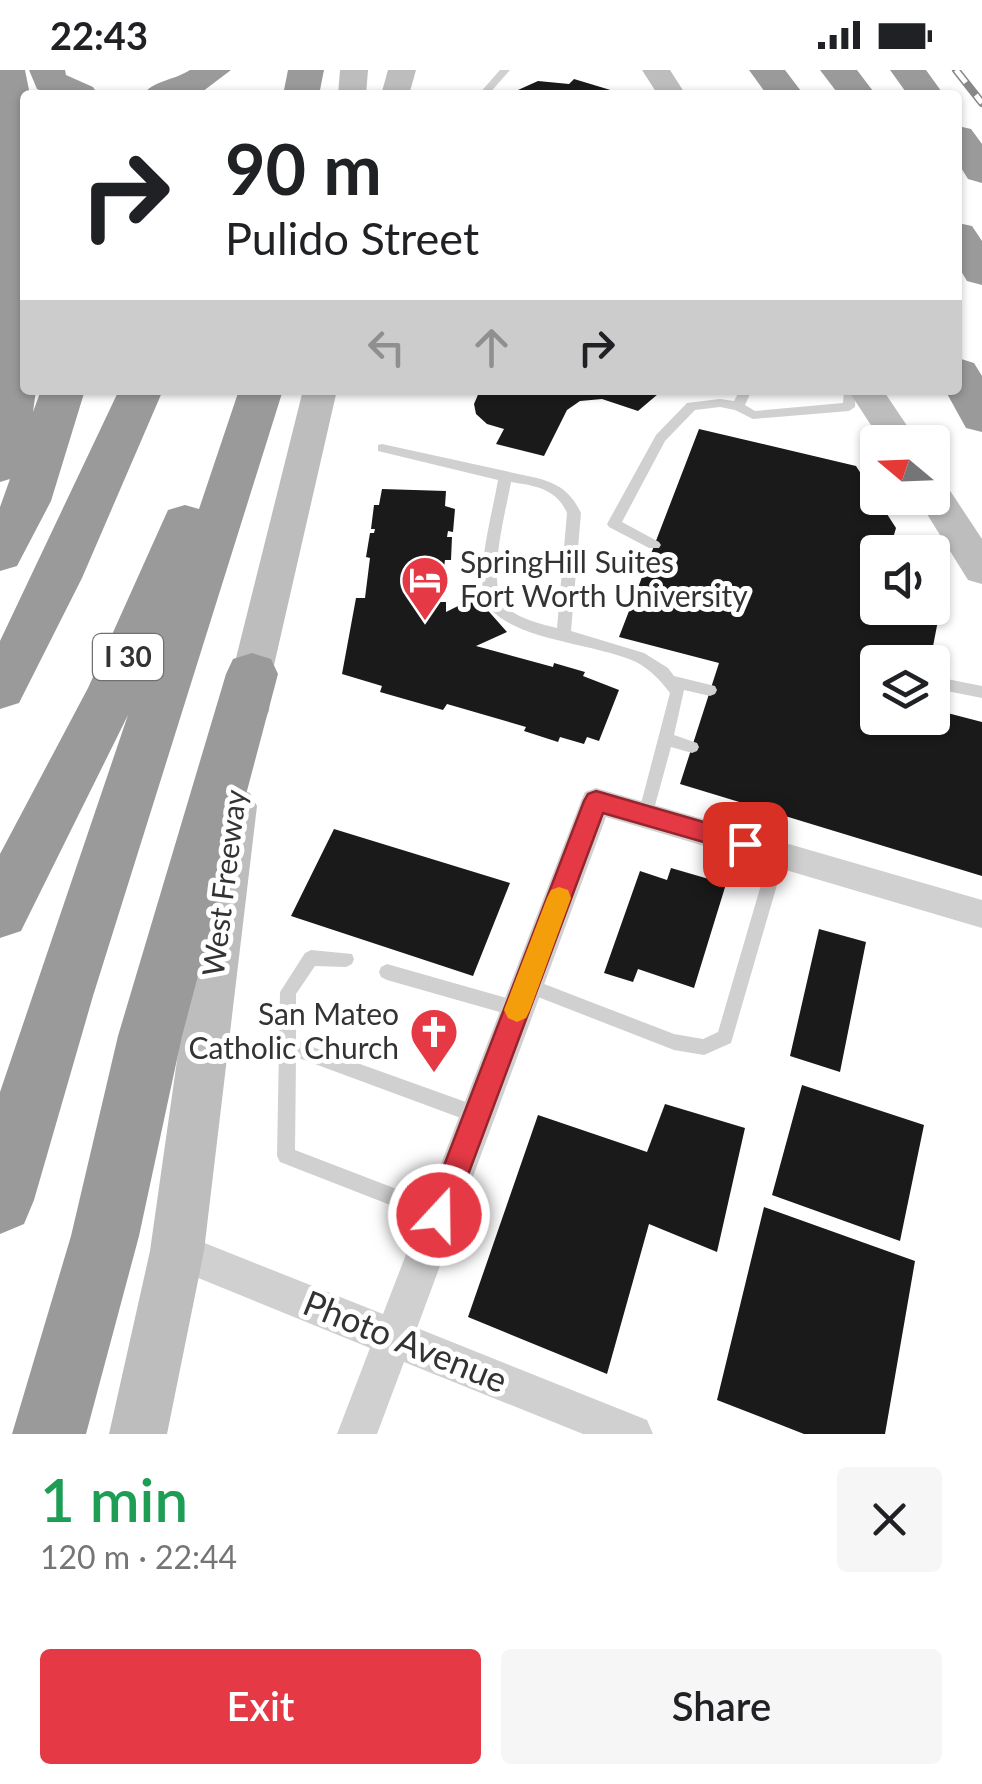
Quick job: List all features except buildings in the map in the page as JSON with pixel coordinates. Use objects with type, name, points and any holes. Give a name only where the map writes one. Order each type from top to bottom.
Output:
[{"type":"highway","points":[[838,70],[854,90]]},
{"type":"highway","points":[[177,90],[234,80]]},
{"type":"highway","points":[[0,466],[20,230],[18,82],[50,81],[69,90]]},
{"type":"highway","points":[[962,241],[982,272]]},
{"type":"highway","points":[[6,397],[20,365]]},
{"type":"highway","points":[[962,380],[982,418]]},
{"type":"highway","points":[[0,552],[28,501],[62,395]]},
{"type":"highway","points":[[0,688],[74,544],[139,395]]},
{"type":"highway","name":"I 30","points":[[0,912],[114,690],[189,513],[225,395]]},
{"type":"highway","points":[[0,1200],[51,1026],[214,540],[258,395]]},
{"type":"highway","points":[[49,1434],[105,1236],[150,1036],[252,674]]},
{"type":"main road","points":[[291,511],[311,395]]},
{"type":"main road","points":[[291,511],[319,395]]},
{"type":"main road","points":[[868,395],[889,425]]},
{"type":"main road","name":"West Freeway","points":[[138,1434],[177,1251],[252,674],[291,511]]},
{"type":"main road","points":[[947,515],[982,570]]},
{"type":"street","points":[[356,1434],[596,801],[982,914]]},
{"type":"street","name":"Photo Avenue","points":[[177,1251],[393,1337],[586,1425],[633,1434]]},
{"type":"lane","points":[[488,90],[506,70]]},
{"type":"lane","points":[[738,406],[742,395]]},
{"type":"lane","points":[[654,545],[614,524],[660,438],[691,406],[738,406],[754,415],[849,406],[850,395]]},
{"type":"lane","points":[[382,448],[552,485],[568,496],[574,512],[564,633]]},
{"type":"lane","points":[[506,477],[491,578],[492,600],[503,614],[530,628],[564,633],[652,662],[674,682],[678,692],[646,815]]},
{"type":"lane","points":[[674,682],[710,690]]},
{"type":"lane","points":[[950,686],[982,692]]},
{"type":"lane","points":[[666,740],[692,747]]},
{"type":"lane","points":[[387,972],[522,997],[674,1042],[704,1047],[725,1037],[778,854]]},
{"type":"lane","points":[[346,959],[311,958],[288,992],[286,1156],[439,1215]]},
{"type":"lane","points":[[287,1046],[477,1115]]},
{"type":"railway","points":[[956,70],[982,103]]},
{"type":"slow traffic","points":[[517,1010],[559,898]]},
{"type":"place","name":"SpringHill Suites Fort Worth University","points":[[425,622]]},
{"type":"place","name":"San Mateo Catholic Church","points":[[434,1074]]},
{"type":"route","points":[[439,1215],[596,801],[745,844]]}]
